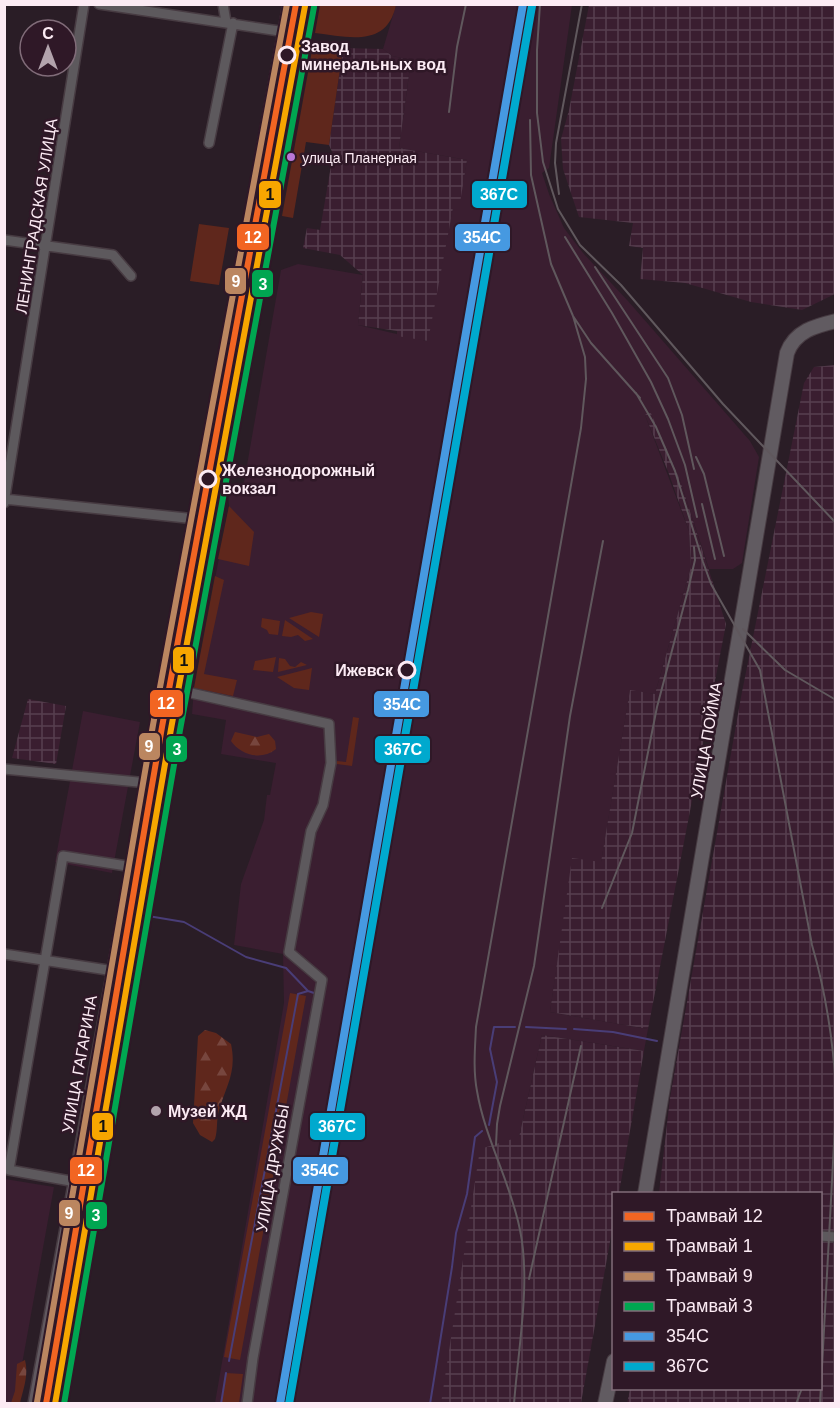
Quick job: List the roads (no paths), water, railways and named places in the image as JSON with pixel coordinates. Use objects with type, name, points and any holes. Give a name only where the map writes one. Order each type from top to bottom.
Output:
[{"type":"main road","name":"УЛИЦА ГАГАРИНА","points":[[158,731],[182,692],[293,33],[291,4]]},
{"type":"main road","name":"УЛИЦА ГАГАРИНА","points":[[36,1404],[196,519],[293,33],[305,4]]},
{"type":"main road","name":"УЛИЦА ПОЙМА","points":[[645,1192],[787,353],[790,344],[803,332],[814,326],[836,321]]},
{"type":"main road","points":[[605,1404],[612,1371]]},
{"type":"street","name":"ЛЕНИНГРАДСКАЯ УЛИЦА","points":[[5,500],[84,4]]},
{"type":"street","points":[[209,143],[229,23],[223,4]]},
{"type":"street","points":[[101,5],[293,33]]},
{"type":"street","points":[[4,240],[47,244],[112,255],[131,276]]},
{"type":"street","points":[[5,500],[196,519]]},
{"type":"street","points":[[4,768],[147,789],[166,778],[182,692]]},
{"type":"street","name":"УЛИЦА ДРУЖБЫ","points":[[182,692],[329,724],[331,764],[323,805],[311,831],[289,952],[322,980],[253,1358],[247,1404]]},
{"type":"street","points":[[76,1182],[9,1170],[44,960],[63,856],[133,867]]},
{"type":"street","points":[[4,954],[114,971]]},
{"type":"waterway","points":[[160,841],[167,794]]},
{"type":"waterway","points":[[138,977],[158,855]]},
{"type":"waterway","points":[[148,916],[184,922],[246,957],[286,968],[308,991]]},
{"type":"waterway","points":[[62,1404],[135,990]]},
{"type":"waterway","points":[[229,1361],[298,994],[308,991],[314,993]]},
{"type":"waterway","points":[[489,1125],[497,1082],[490,1049],[494,1027],[515,1027]]},
{"type":"waterway","points":[[526,1027],[566,1029]]},
{"type":"waterway","points":[[574,1029],[613,1032],[657,1041]]},
{"type":"waterway","points":[[430,1404],[456,1233],[467,1194],[475,1137],[482,1131]]},
{"type":"waterway","points":[[221,1404],[226,1373]]},
{"type":"tram line","name":"9","points":[[37,1402],[153,725],[287,4]]},
{"type":"tram line","name":"12","points":[[46,1404],[162,727],[296,4]]},
{"type":"tram line","name":"1","points":[[55,1404],[171,729],[305,6]]},
{"type":"tram line","name":"3","points":[[64,1404],[180,730],[314,7]]},
{"type":"tram line","points":[[54,1404],[76,1262],[76,1247]]},
{"type":"railway","points":[[449,112],[457,47],[466,4]]},
{"type":"railway","points":[[540,4],[537,113],[543,162],[558,209],[580,245],[621,285],[723,404],[836,523]]},
{"type":"railway","points":[[559,194],[555,163],[556,143],[582,4]]},
{"type":"railway","points":[[530,120],[531,175],[551,264],[573,316],[591,343],[640,398]]},
{"type":"railway","points":[[565,237],[651,382],[685,465],[697,517]]},
{"type":"railway","points":[[595,267],[668,378],[682,415],[694,469]]},
{"type":"railway","points":[[514,1404],[523,1316],[523,1250],[511,1195],[486,1126],[477,1091],[476,1027],[581,428],[586,379],[585,357],[573,316]]},
{"type":"railway","points":[[636,393],[656,427],[675,471],[711,584],[760,670],[812,945],[825,999],[836,1089]]},
{"type":"railway","points":[[696,457],[704,474],[724,556]]},
{"type":"railway","points":[[702,504],[715,559]]},
{"type":"railway","points":[[496,1145],[500,1106],[534,966],[570,716],[603,541]]},
{"type":"railway","points":[[602,908],[632,833],[657,707],[695,560],[694,547]]},
{"type":"railway","points":[[743,629],[785,670],[836,700]]},
{"type":"railway","points":[[529,1279],[581,1046]]},
{"type":"railway","points":[[822,1367],[836,1107]]},
{"type":"railway","points":[[796,1404],[801,1390]]},
{"type":"railway","points":[[820,1404],[821,1390]]},
{"type":"place","name":"Завод минеральных вод","points":[[287,55]]},
{"type":"place","name":"улица Планерная","points":[[291,157]]},
{"type":"place","name":"Железнодорожный вокзал","points":[[208,479]]},
{"type":"place","name":"Ижевск","points":[[407,670]]},
{"type":"place","name":"Музей ЖД","points":[[156,1111]]}]
